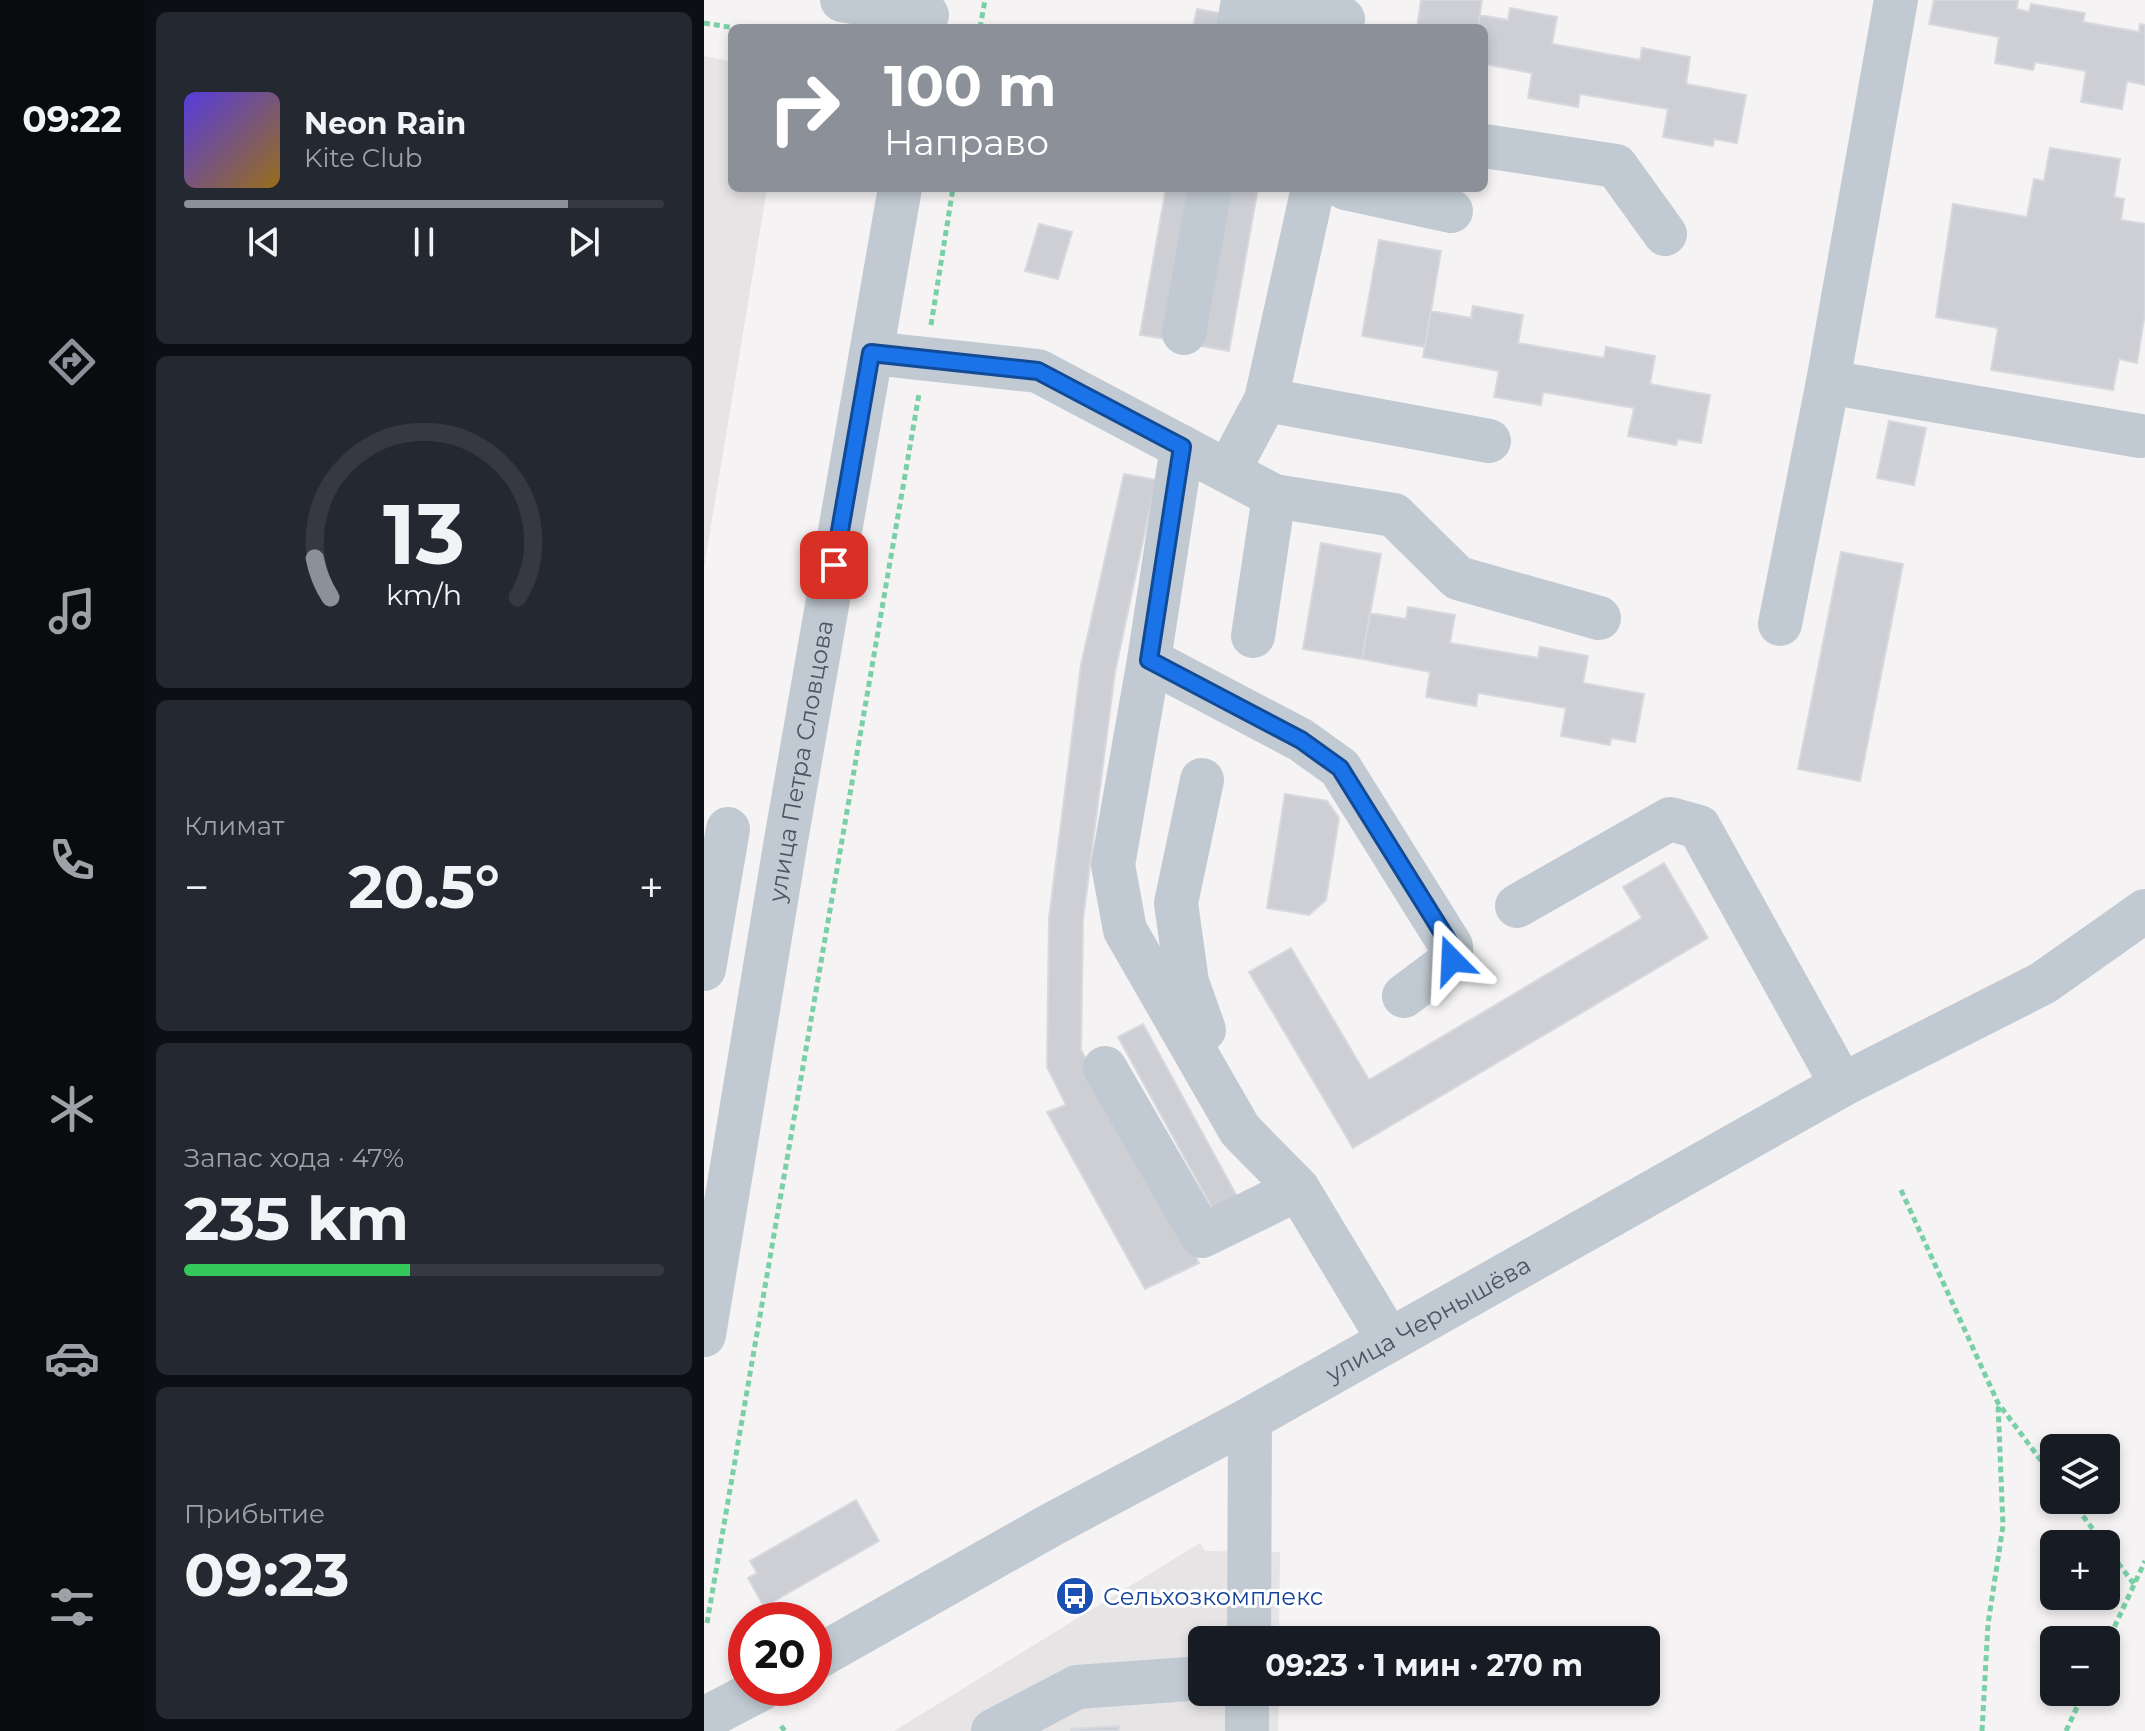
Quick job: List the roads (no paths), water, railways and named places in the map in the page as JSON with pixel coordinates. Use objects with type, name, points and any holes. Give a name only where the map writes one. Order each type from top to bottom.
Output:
[{"type":"street","points":[[842,0],[927,14]]},
{"type":"street","points":[[1780,624],[1828,382],[1896,0]]},
{"type":"street","points":[[1239,24],[1243,1],[1344,16]]},
{"type":"street","points":[[1488,147],[1616,166],[1665,234]]},
{"type":"street","name":"улица Петра Словцова","points":[[704,1335],[786,840],[899,192]]},
{"type":"street","points":[[1184,333],[1209,192]]},
{"type":"street","points":[[1228,471],[1266,400],[1312,192]]},
{"type":"street","points":[[1363,192],[1451,211]]},
{"type":"street","points":[[871,353],[1038,371],[1274,496],[1394,515],[1458,578],[1599,618]]},
{"type":"street","points":[[1828,382],[2140,436]]},
{"type":"street","points":[[1266,400],[1489,441]]},
{"type":"street","points":[[1182,447],[1113,865],[1125,930],[1240,1130],[1298,1189],[1389,1340]]},
{"type":"street","points":[[1253,636],[1274,496]]},
{"type":"street","points":[[1149,660],[1301,740],[1340,768],[1451,946],[1452,960],[1404,996]]},
{"type":"street","points":[[1202,780],[1176,903],[1187,982],[1240,1130]]},
{"type":"street","points":[[1517,906],[1670,819],[1699,827],[1842,1085]]},
{"type":"street","points":[[704,969],[716,826],[786,840]]},
{"type":"street","name":"улица Чернышёва","points":[[2043,983],[2145,911]]},
{"type":"street","name":"улица Чернышёва","points":[[832,1649],[1049,1526],[1250,1419],[1842,1085],[2043,983],[2145,948]]},
{"type":"street","points":[[1105,1068],[1202,1236],[1298,1189]]},
{"type":"street","points":[[1249,1626],[1250,1419]]},
{"type":"street","points":[[993,1731],[1077,1687],[1188,1679]]},
{"type":"street","points":[[1247,1706],[1247,1731]]},
{"type":"street","points":[[704,1719],[776,1715]]},
{"type":"place","name":"Сельхозкомплекс","points":[[1075,1596]]}]
